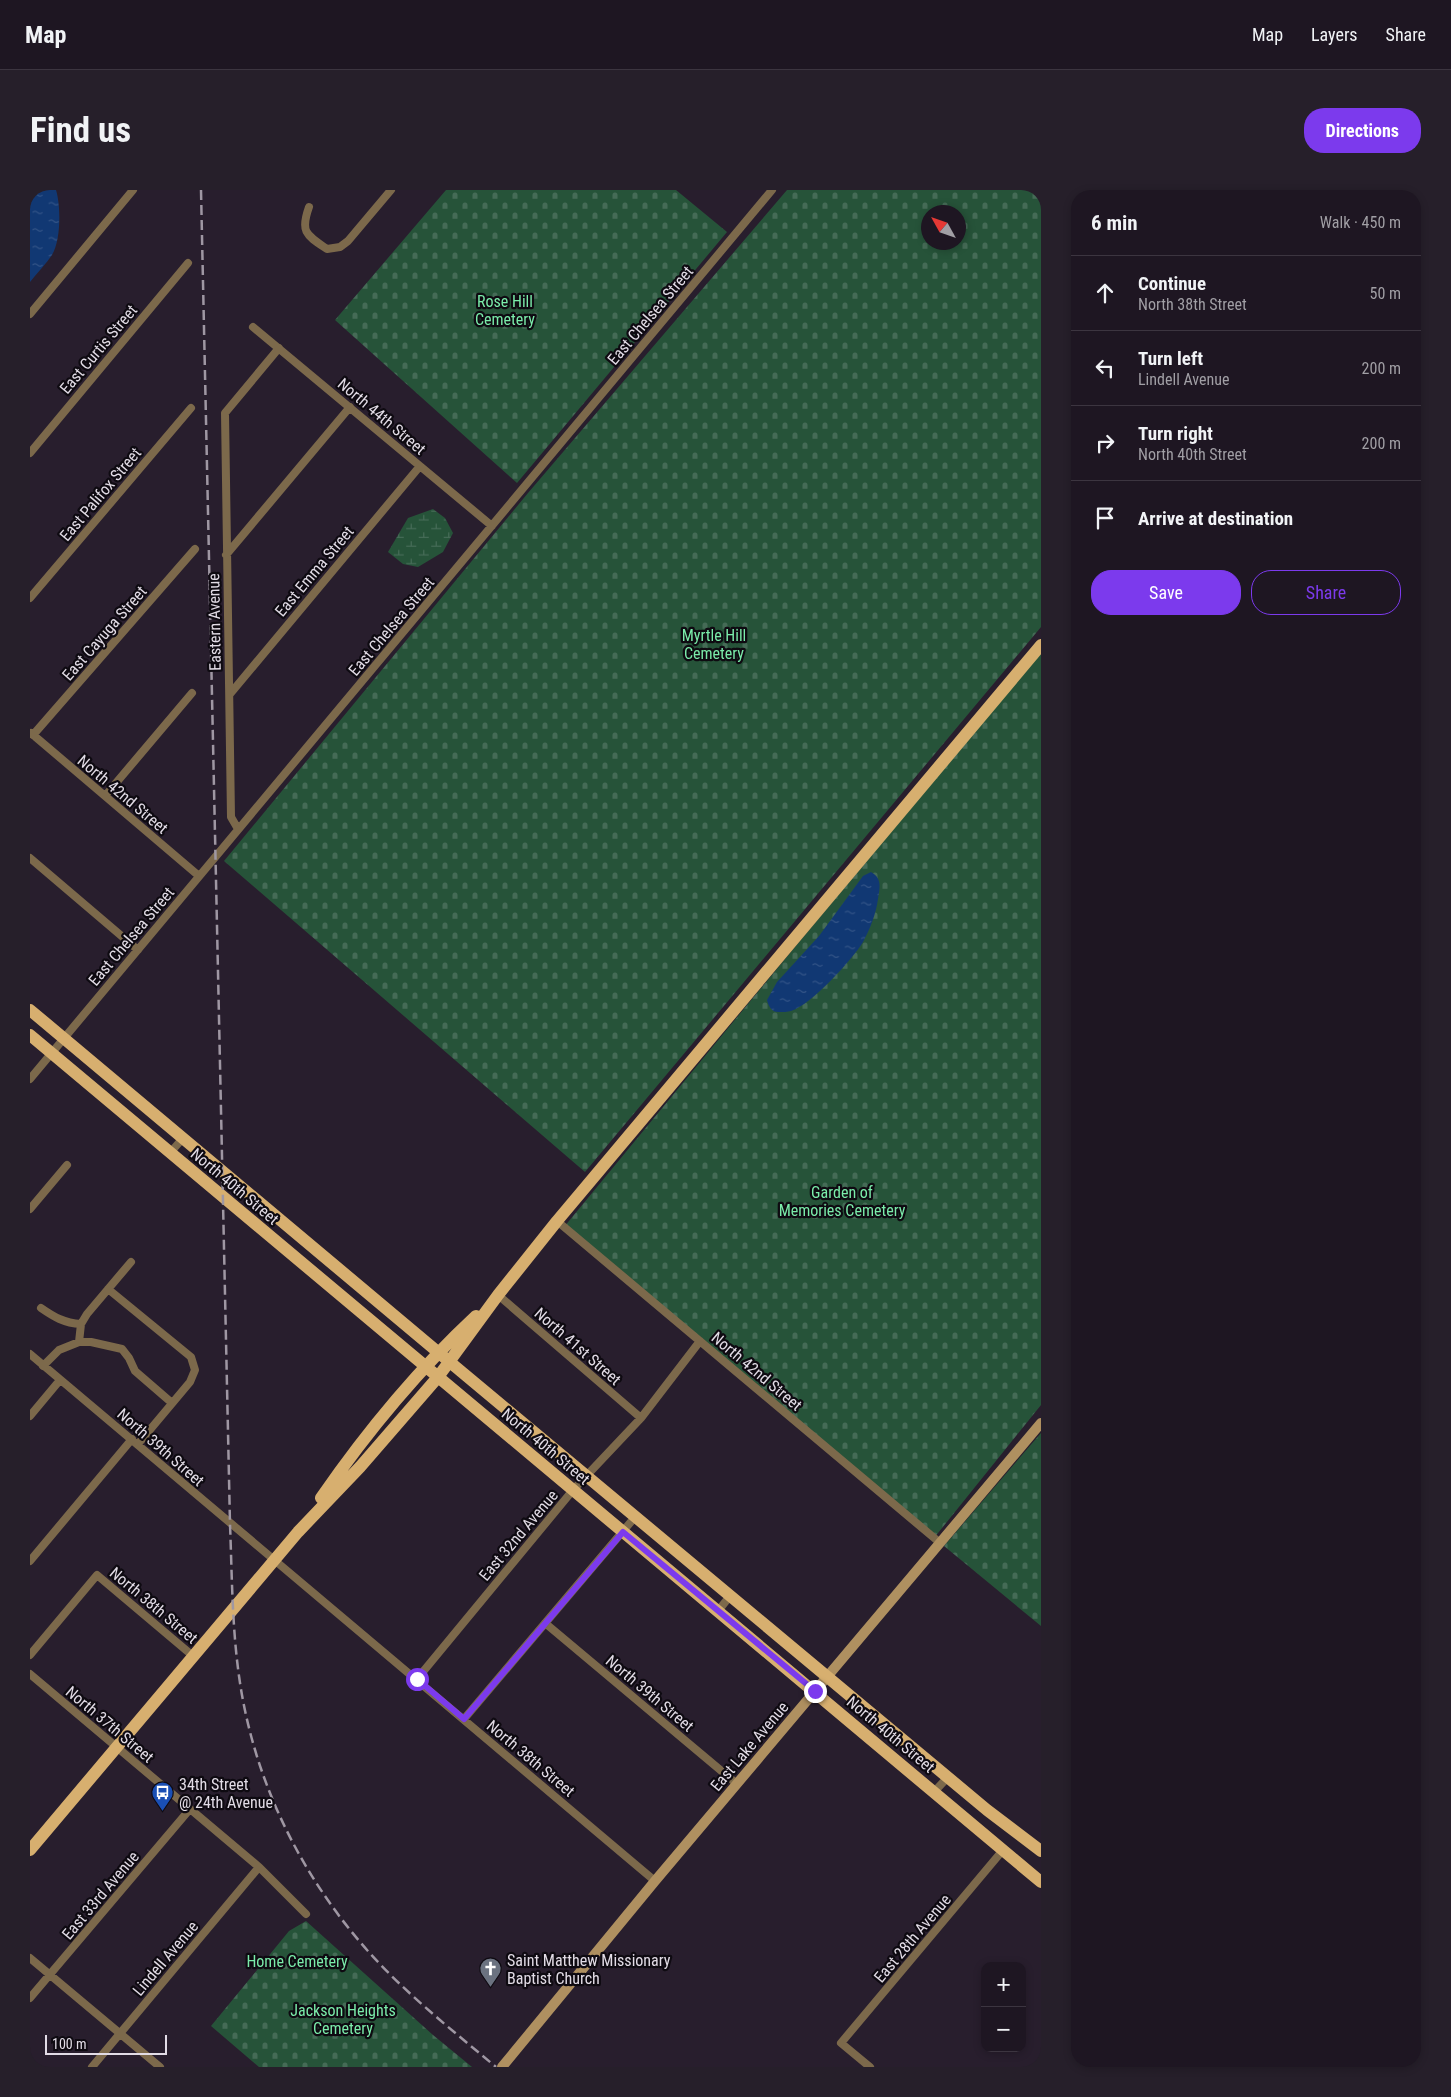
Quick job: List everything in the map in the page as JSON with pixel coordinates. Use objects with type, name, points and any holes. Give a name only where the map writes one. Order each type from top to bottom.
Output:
[{"type":"main road","points":[[30,1850],[298,1532],[360,1467],[438,1377],[498,1295],[557,1221],[1041,645]]},
{"type":"main road","name":"North 40th Street","points":[[30,1010],[827,1677],[1041,1851]]},
{"type":"main road","name":"North 40th Street","points":[[30,1035],[1041,1882]]},
{"type":"main road","points":[[298,1532],[339,1473],[426,1367],[498,1295]]},
{"type":"street","points":[[30,314],[133,190]]},
{"type":"street","points":[[309,207],[303,222],[307,233],[327,249],[340,248],[348,242],[390,190]]},
{"type":"street","name":"East Chelsea Street","points":[[30,1079],[772,190]]},
{"type":"street","name":"East Curtis Street","points":[[30,453],[188,263]]},
{"type":"street","name":"North 44th Street","points":[[253,327],[492,526]]},
{"type":"street","name":"Eastern Avenue","points":[[238,829],[231,818],[225,413],[279,348]]},
{"type":"street","points":[[226,554],[350,407]]},
{"type":"street","name":"East Palifox Street","points":[[30,598],[191,408]]},
{"type":"street","name":"East Emma Street","points":[[230,694],[420,466]]},
{"type":"street","name":"East Cayuga Street","points":[[32,734],[195,549]]},
{"type":"street","points":[[105,796],[192,693]]},
{"type":"street","name":"North 42nd Street","points":[[32,734],[199,876]]},
{"type":"street","points":[[30,858],[138,950]]},
{"type":"street","points":[[170,1153],[183,1138]]},
{"type":"street","points":[[30,1209],[67,1165]]},
{"type":"street","name":"North 42nd Street","points":[[557,1221],[939,1542]]},
{"type":"street","points":[[304,1265],[316,1251]]},
{"type":"street","points":[[79,1342],[81,1324],[108,1288],[131,1262]]},
{"type":"street","points":[[30,1561],[194,1376],[194,1363],[190,1357],[108,1288]]},
{"type":"street","name":"North 41st Street","points":[[498,1295],[641,1418]]},
{"type":"street","points":[[41,1308],[63,1321],[81,1324]]},
{"type":"street","name":"East 32nd Avenue","points":[[417,1679],[573,1490],[641,1418],[700,1341]]},
{"type":"street","points":[[44,1366],[59,1350],[79,1342],[91,1342],[122,1350],[129,1358],[135,1371],[172,1403]]},
{"type":"street","name":"North 39th Street","points":[[30,1354],[273,1561]]},
{"type":"street","points":[[30,1416],[60,1380]]},
{"type":"street","name":"East Lake Avenue","points":[[502,2067],[655,1881],[1041,1423]]},
{"type":"street","points":[[464,1719],[635,1517]]},
{"type":"street","name":"North 38th Street","points":[[273,1561],[417,1679],[655,1881]]},
{"type":"street","name":"North 38th Street","points":[[30,1655],[98,1575],[193,1656]]},
{"type":"street","points":[[718,1611],[730,1596]]},
{"type":"street","name":"North 39th Street","points":[[545,1623],[737,1784]]},
{"type":"street","name":"North 37th Street","points":[[30,1674],[259,1867],[306,1914]]},
{"type":"street","points":[[934,1792],[948,1777]]},
{"type":"street","name":"East 33rd Avenue","points":[[30,1998],[190,1809]]},
{"type":"street","name":"East 28th Avenue","points":[[870,2067],[841,2043],[1003,1850]]},
{"type":"street","name":"Lindell Avenue","points":[[92,2067],[259,1867]]},
{"type":"street","points":[[30,1958],[160,2067]]},
{"type":"green space","name":"Rose Hill Cemetery","points":[[446,190],[676,190],[727,232],[517,483],[335,320]]},
{"type":"green space","name":"Myrtle Hill Cemetery","points":[[787,190],[1041,190],[1041,627],[585,1172],[224,861],[528,493]]},
{"type":"green space","points":[[433,509],[445,518],[453,533],[443,552],[418,567],[403,564],[388,552],[408,518]]},
{"type":"green space","name":"Garden of Memories Cemetery","points":[[1041,653],[1041,1405],[934,1538],[564,1227]]},
{"type":"green space","points":[[1041,1433],[1041,1626],[944,1546]]},
{"type":"green space","name":"Jackson Heights Cemetery","points":[[306,1921],[433,2035],[472,2067],[259,2067],[211,2026],[289,1931]]},
{"type":"water","points":[[36,190],[56,190],[59,205],[59,232],[52,255],[30,282],[30,193]]},
{"type":"water","points":[[871,872],[879,880],[877,905],[870,927],[858,950],[841,970],[809,1000],[791,1011],[777,1012],[773,1010],[767,1000],[777,982],[819,936],[863,876]]},
{"type":"railway","points":[[201,190],[230,1524],[234,1619],[239,1676],[255,1751],[268,1787],[300,1856],[320,1889],[367,1950],[382,1966],[429,2011],[496,2067]]},
{"type":"place","name":"34th Street @ 24th Avenue","points":[[163,1812]]},
{"type":"place","name":"Saint Matthew Missionary Baptist Church","points":[[491,1988]]},
{"type":"route","points":[[417,1679],[464,1719],[623,1532],[815,1691]]},
{"type":"park label","name":"Home Cemetery","points":[[297,1961]]}]
